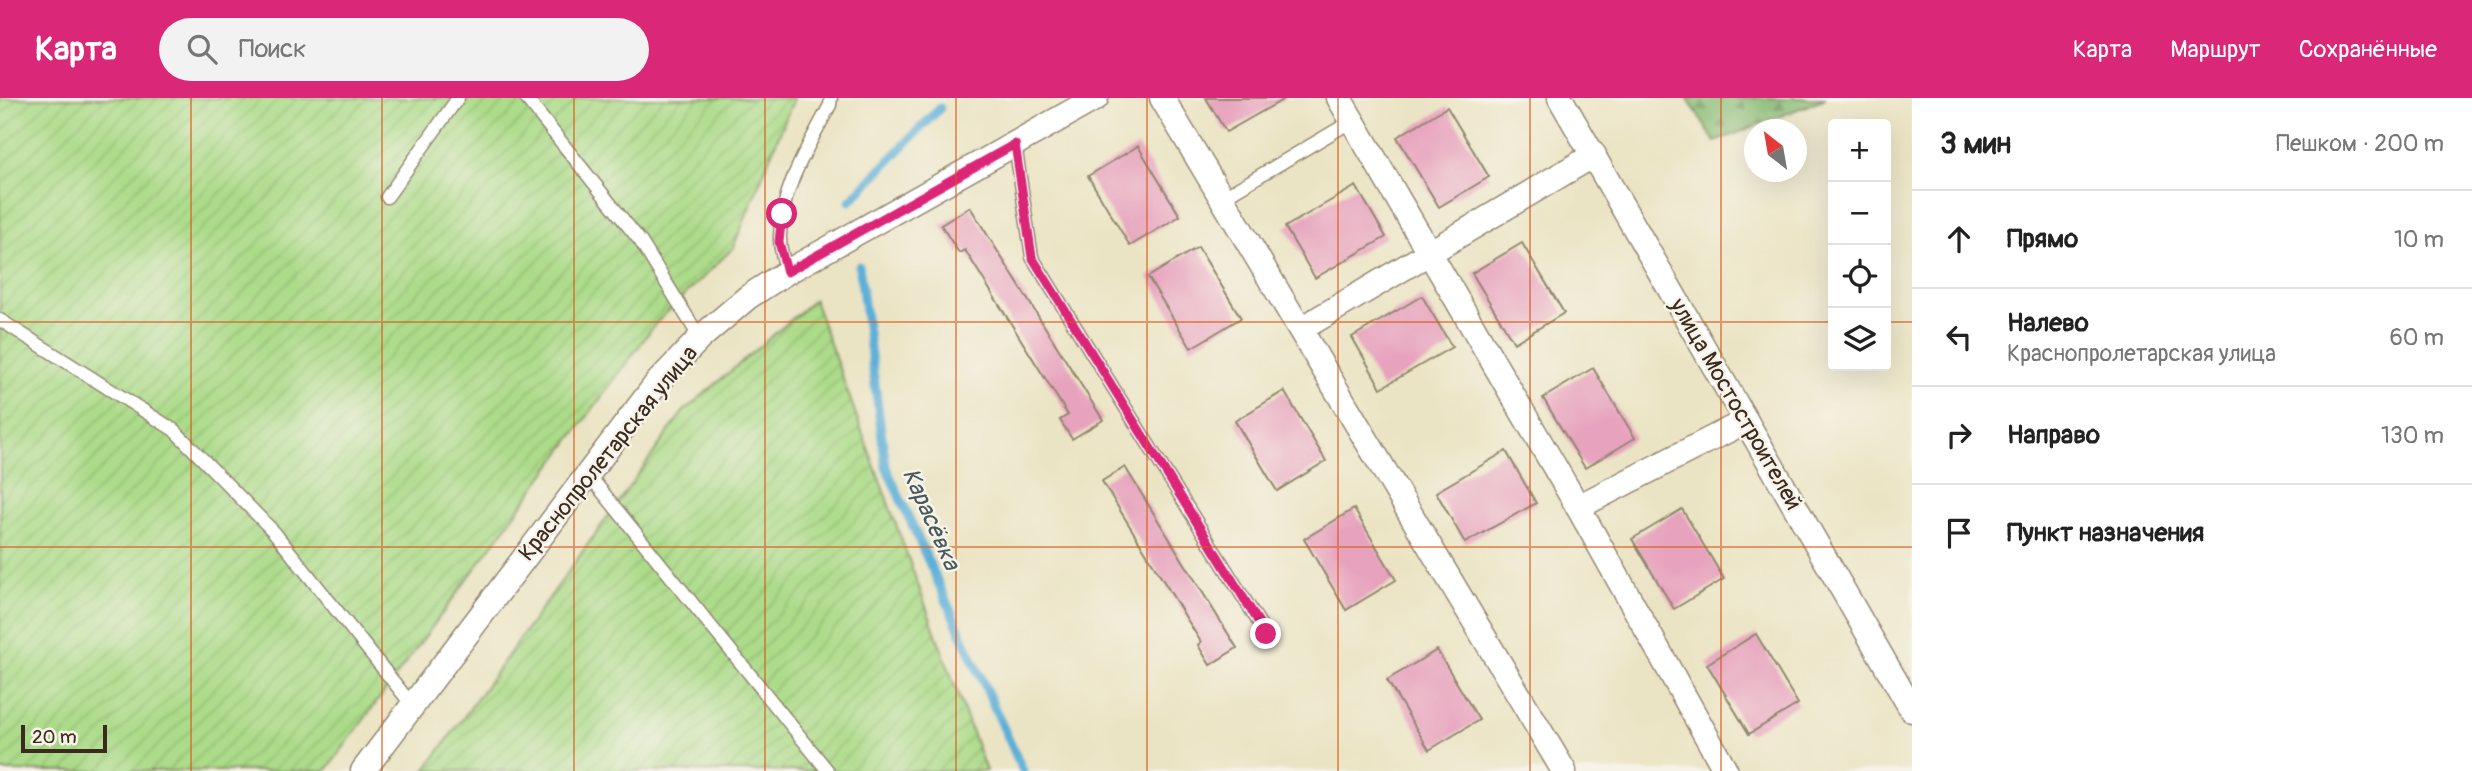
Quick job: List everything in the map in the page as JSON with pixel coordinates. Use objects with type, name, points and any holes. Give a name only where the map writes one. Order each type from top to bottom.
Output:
[{"type":"street","name":"Краснопролетарская улица","points":[[363,771],[657,383],[700,338],[748,297],[787,272],[1015,144],[1063,106],[1096,98]]},
{"type":"street","points":[[1162,98],[1564,771]]},
{"type":"street","points":[[1339,98],[1578,507],[1726,771]]},
{"type":"street","name":"улица Мостостроителей","points":[[1560,98],[1912,710]]},
{"type":"street","points":[[1301,329],[1594,155]]},
{"type":"street","points":[[1578,507],[1746,421]]},
{"type":"lane","points":[[387,197],[458,98]]},
{"type":"lane","points":[[527,98],[641,242],[700,338]]},
{"type":"lane","points":[[787,272],[779,242],[782,214],[797,170],[831,98]]},
{"type":"lane","points":[[1222,198],[1352,121]]},
{"type":"lane","points":[[1015,144],[1032,257],[1266,634]]},
{"type":"lane","points":[[0,320],[174,430],[274,532],[412,705]]},
{"type":"lane","points":[[587,474],[828,771]]},
{"type":"green space","points":[[0,98],[794,98],[733,248],[656,323],[326,771],[0,771]]},
{"type":"green space","points":[[1687,98],[1826,98],[1773,119],[1744,119],[1744,131],[1715,142]]},
{"type":"green space","points":[[814,300],[986,771],[425,771],[683,412]]},
{"type":"building","points":[[1206,98],[1286,98],[1226,132]]},
{"type":"building","points":[[1447,107],[1489,177],[1439,207],[1397,137]]},
{"type":"building","points":[[1138,146],[1180,216],[1130,246],[1088,176]]},
{"type":"building","points":[[1356,186],[1386,237],[1315,278],[1285,227]]},
{"type":"building","points":[[970,207],[1103,420],[1072,439],[1060,420],[1068,415],[965,250],[959,253],[941,225]]},
{"type":"building","points":[[1522,243],[1564,313],[1514,343],[1472,273]]},
{"type":"building","points":[[1198,247],[1241,318],[1191,348],[1148,277]]},
{"type":"building","points":[[1422,296],[1452,347],[1381,388],[1352,337]]},
{"type":"building","points":[[1593,368],[1635,438],[1585,468],[1543,398]]},
{"type":"building","points":[[1284,391],[1326,461],[1277,491],[1235,421]]},
{"type":"building","points":[[1506,451],[1536,503],[1465,543],[1436,492]]},
{"type":"building","points":[[1125,467],[1237,648],[1210,665],[1198,645],[1201,642],[1102,481]]},
{"type":"building","points":[[1354,509],[1396,580],[1346,610],[1304,539]]},
{"type":"building","points":[[1682,509],[1724,579],[1674,609],[1632,539]]},
{"type":"building","points":[[1756,634],[1798,704],[1749,734],[1707,664]]},
{"type":"building","points":[[1437,650],[1479,720],[1429,750],[1387,680]]},
{"type":"waterway","name":"Карасёвка","points":[[850,201],[940,108]]},
{"type":"waterway","name":"Карасёвка","points":[[859,266],[886,467],[1023,771]]},
{"type":"route","points":[[782,214],[779,242],[787,272],[1015,144],[1032,257],[1266,634]]}]
